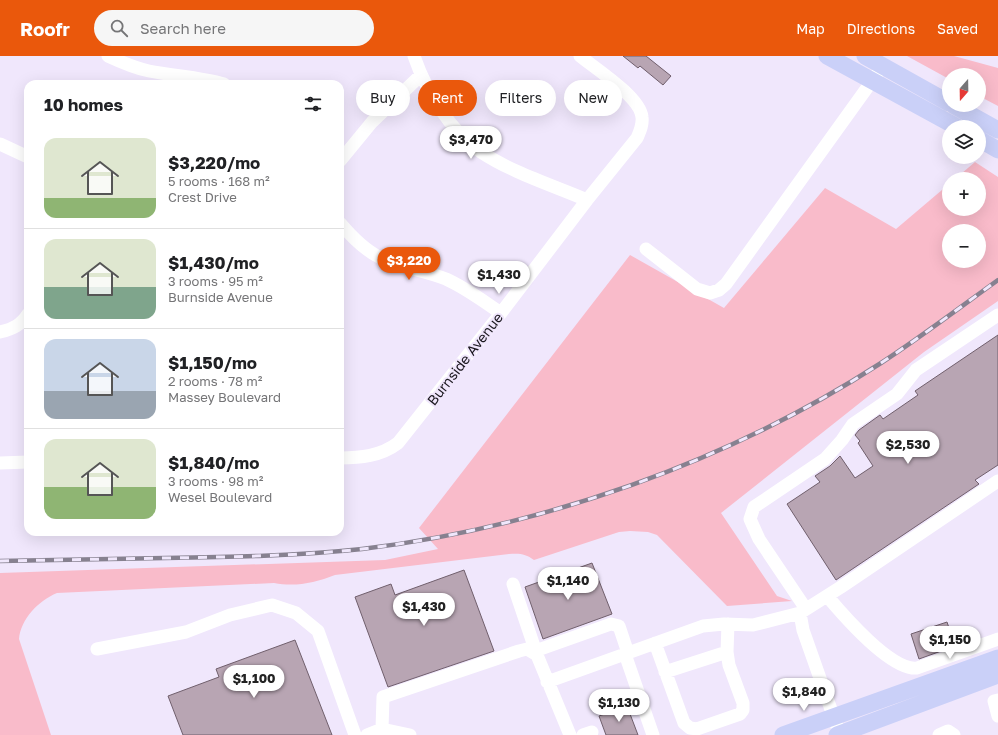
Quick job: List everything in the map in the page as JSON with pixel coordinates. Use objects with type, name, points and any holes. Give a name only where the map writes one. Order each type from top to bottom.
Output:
[{"type":"main road","points":[[827,56],[944,120]]},
{"type":"main road","points":[[865,56],[942,99]]},
{"type":"main road","points":[[966,112],[998,130]]},
{"type":"main road","points":[[986,143],[998,150]]},
{"type":"main road","points":[[783,735],[998,658]]},
{"type":"main road","points":[[839,735],[998,675]]},
{"type":"street","points":[[108,56],[148,71],[208,80]]},
{"type":"street","points":[[414,56],[420,75],[442,112],[480,151],[519,172],[587,200]]},
{"type":"street","name":"Burnside Avenue","points":[[344,458],[378,454],[389,450],[398,443],[637,138],[641,128],[642,117],[638,107],[628,94],[580,56]]},
{"type":"street","points":[[646,249],[697,289],[710,292],[719,290],[726,284],[882,65]]},
{"type":"street","points":[[344,156],[372,122],[420,75]]},
{"type":"street","points":[[0,144],[24,155]]},
{"type":"street","points":[[344,228],[365,249],[380,258],[445,279],[462,287],[501,313]]},
{"type":"street","points":[[839,735],[834,716],[803,630],[803,611],[759,539],[750,519],[754,507],[825,459],[853,424],[897,394],[916,370],[998,315]]},
{"type":"street","points":[[0,332],[13,328],[24,320]]},
{"type":"street","points":[[0,463],[24,462]]},
{"type":"street","points":[[547,682],[703,626],[728,624],[752,625],[803,611],[998,481]]},
{"type":"street","points":[[513,584],[536,653],[570,735]]},
{"type":"street","points":[[827,596],[847,621],[868,641],[901,665],[910,669],[917,668],[998,639]]},
{"type":"street","points":[[97,649],[186,632],[230,615],[272,605],[296,613],[318,631],[355,735]]},
{"type":"street","points":[[382,729],[383,697],[519,651],[527,649],[536,653],[612,624],[619,626],[626,654],[653,735]]},
{"type":"street","points":[[655,643],[684,723],[690,728],[697,729],[740,714],[743,710],[743,703],[729,665],[727,652],[728,624]]},
{"type":"street","points":[[665,672],[727,652]]},
{"type":"street","points":[[998,700],[994,701],[998,716]]},
{"type":"street","points":[[367,735],[382,729],[409,735]]},
{"type":"street","points":[[939,735],[948,731],[954,735]]},
{"type":"shaded area","points":[[907,56],[954,56],[998,68],[998,106],[986,100],[986,68],[942,68],[942,75]]},
{"type":"shaded area","points":[[973,164],[978,164],[998,177],[998,301],[924,352],[721,513],[777,596],[792,601],[727,606],[657,535],[648,532],[630,531],[619,532],[534,560],[523,554],[509,554],[335,575],[312,582],[290,585],[274,583],[57,593],[50,596],[37,606],[27,618],[23,624],[19,639],[51,735],[0,735],[0,573],[385,560],[438,549],[419,528],[630,255],[724,308],[825,188],[896,229],[942,190],[942,216],[986,216],[986,172],[963,172]]},
{"type":"building","points":[[623,56],[646,56],[671,76],[663,85],[640,66],[638,68]]},
{"type":"building","points":[[998,335],[998,465],[975,480],[979,484],[836,580],[787,504],[820,482],[815,476],[830,466],[840,456],[855,478],[873,466],[858,443],[860,441],[855,435],[859,430],[880,415],[883,419],[918,395],[915,391]]},
{"type":"building","points":[[592,563],[612,614],[543,639],[525,587]]},
{"type":"building","points":[[464,570],[494,651],[388,687],[355,597],[391,584],[395,595]]},
{"type":"building","points":[[947,622],[955,646],[919,659],[911,634]]},
{"type":"building","points":[[295,640],[332,735],[183,735],[168,696],[219,677],[216,669]]},
{"type":"building","points":[[627,706],[638,735],[606,735],[599,716]]},
{"type":"railway","points":[[0,561],[239,557],[289,555],[362,549],[430,539],[498,525],[565,507],[632,485],[697,460],[761,431],[822,399],[881,363],[998,280]]}]
